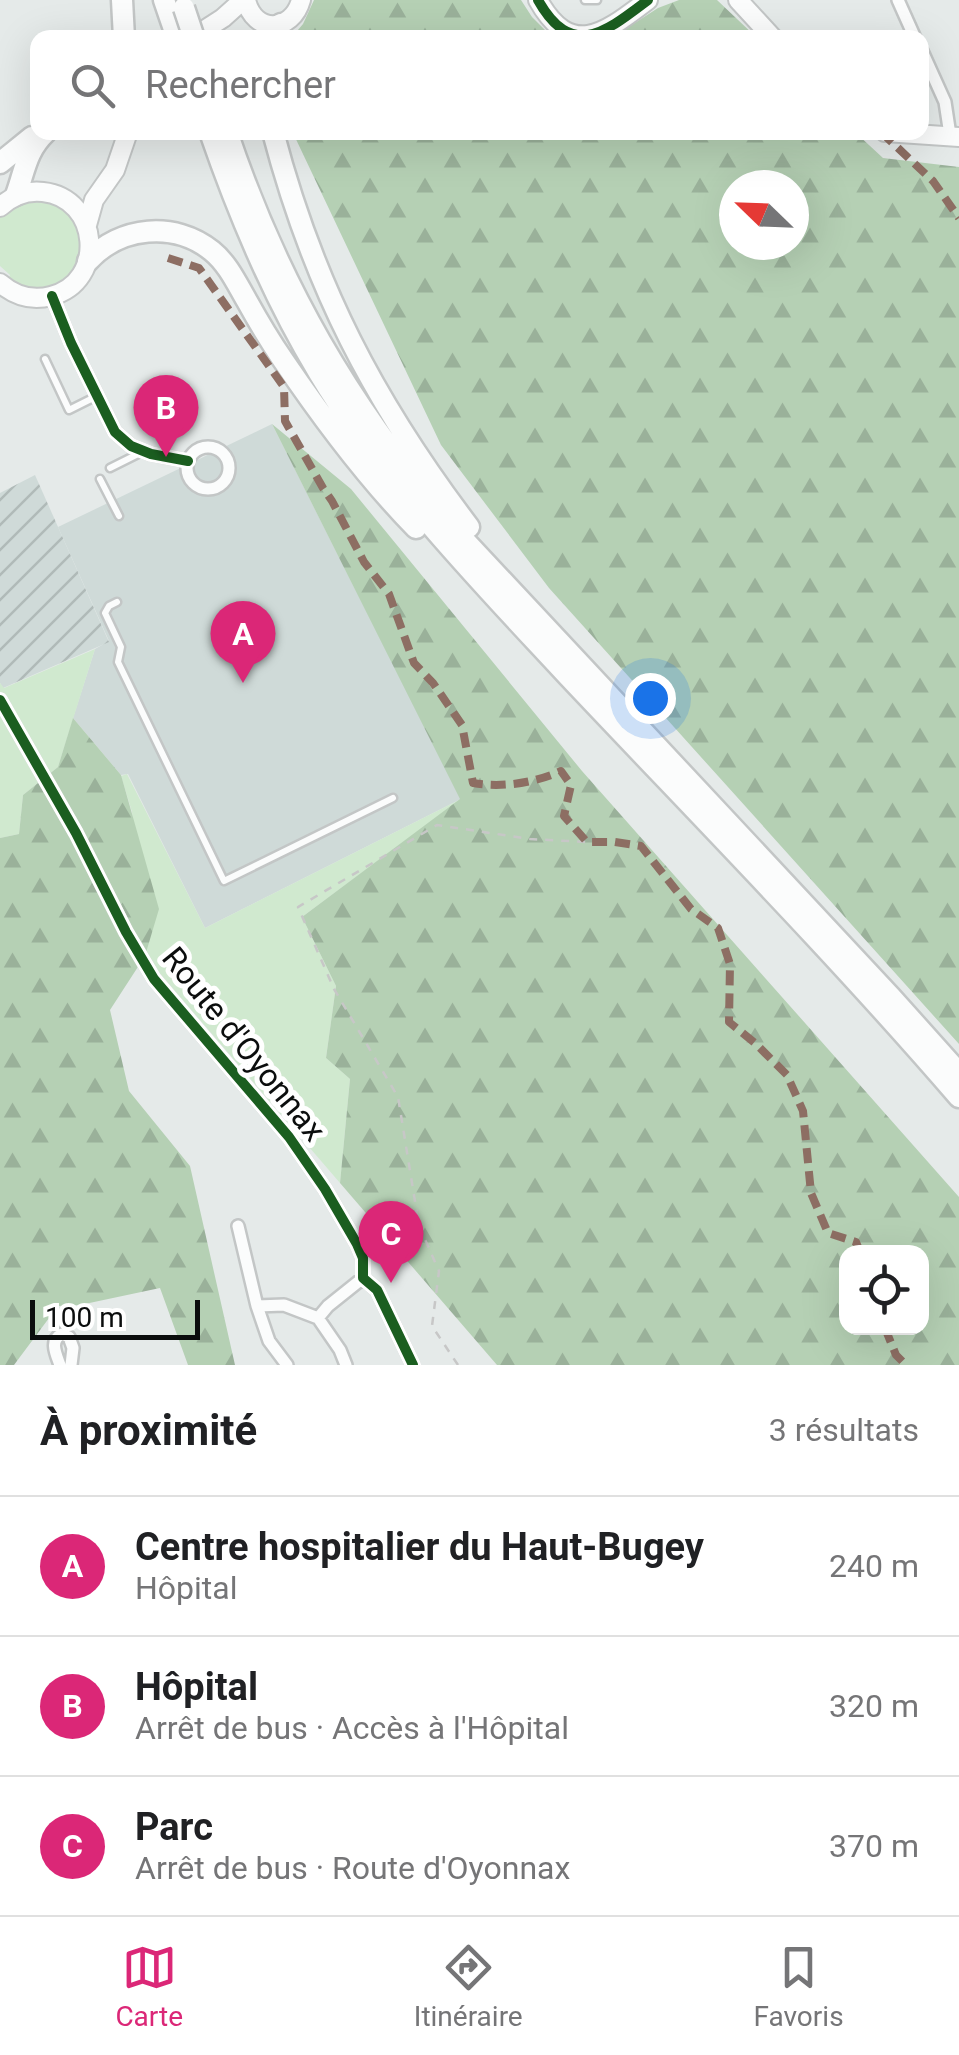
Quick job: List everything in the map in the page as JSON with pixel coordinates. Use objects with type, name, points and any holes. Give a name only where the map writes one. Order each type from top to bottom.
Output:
[{"type":"highway","points":[[122,0],[124,30]]},
{"type":"highway","points":[[175,6],[188,30]]},
{"type":"highway","points":[[0,163],[31,140]]},
{"type":"highway","points":[[8,201],[36,140]]},
{"type":"highway","points":[[213,140],[267,278],[336,401],[392,478],[566,674],[959,1097]]},
{"type":"highway","points":[[230,140],[283,272],[310,325],[348,389],[426,495],[959,1072]]},
{"type":"highway","points":[[275,140],[304,237],[372,384],[429,473],[546,628]]},
{"type":"highway","points":[[88,261],[114,240],[147,231],[181,235],[213,252],[304,390],[382,491],[443,556],[566,674]]},
{"type":"main road","points":[[205,30],[245,0],[257,20],[276,30]]},
{"type":"main road","points":[[278,30],[296,15],[301,0]]},
{"type":"main road","points":[[538,0],[565,30]]},
{"type":"main road","points":[[605,30],[648,0]]},
{"type":"main road","points":[[738,0],[766,30]]},
{"type":"main road","points":[[225,30],[257,20]]},
{"type":"main road","points":[[65,199],[86,192],[94,183],[115,140]]},
{"type":"main road","points":[[87,226],[94,200],[115,170],[125,140]]},
{"type":"main road","points":[[0,283],[26,297],[62,293],[78,281],[88,261],[90,243],[81,214],[65,199],[34,191],[8,201]]},
{"type":"street","points":[[898,0],[911,30]]},
{"type":"street","points":[[929,67],[945,102],[954,136]]},
{"type":"street","points":[[52,296],[116,432],[131,446],[188,461]]},
{"type":"street","name":"Route d'Oyonnax","points":[[0,700],[154,980],[290,1137],[325,1188],[363,1258],[363,1278],[382,1298],[413,1365]]},
{"type":"street","points":[[238,1226],[268,1341],[287,1365]]},
{"type":"street","points":[[318,1318],[363,1278]]},
{"type":"street","points":[[257,1306],[284,1305],[318,1318],[346,1365]]},
{"type":"street","points":[[60,1365],[54,1342],[62,1334],[68,1337],[72,1348],[71,1365]]},
{"type":"lane","points":[[586,0],[597,0]]},
{"type":"lane","points":[[46,359],[68,410],[98,396]]},
{"type":"lane","points":[[110,468],[144,451]]},
{"type":"lane","points":[[100,479],[119,516]]},
{"type":"lane","points":[[116,602],[106,613],[121,647],[118,662],[224,880],[393,798]]},
{"type":"path","points":[[458,1365],[432,1326],[438,1271],[419,1226],[398,1097],[334,989],[298,906],[437,825],[587,842]]},
{"type":"shaded area","points":[[272,424],[461,799],[205,928],[128,774],[121,775],[73,718],[95,649],[109,641],[58,527]]},
{"type":"shaded area","points":[[35,475],[109,642],[3,688],[0,493]]},
{"type":"green space","points":[[314,0],[521,0],[545,30],[298,30]]},
{"type":"green space","points":[[679,0],[717,0],[749,30],[624,30],[658,8]]},
{"type":"green space","points":[[296,140],[864,140],[883,158],[959,167],[959,1044],[549,588],[441,445]]},
{"type":"green space","points":[[30,199],[53,203],[69,213],[79,227],[82,243],[80,260],[71,274],[57,285],[38,290],[8,281],[10,275],[0,266],[0,218],[15,204]]},
{"type":"green space","points":[[272,424],[351,489],[582,771],[959,1197],[959,1365],[497,1365],[340,1183],[350,1079],[326,1058],[336,986],[302,917],[460,799]]},
{"type":"green space","points":[[95,649],[58,767],[23,795],[19,834],[0,838],[0,683],[4,688]]},
{"type":"green space","points":[[73,718],[121,775],[159,909],[145,956],[110,1010],[129,1091],[190,1166],[235,1365],[188,1365],[160,1288],[58,1306],[14,1365],[0,1365],[0,838],[19,834],[23,795],[58,767]]},
{"type":"green space","points":[[127,774],[205,928],[461,799],[302,917],[336,986],[326,1058],[350,1079],[340,1183],[145,956],[132,812],[121,776]]},
{"type":"marked path","points":[[889,140],[933,181],[959,218]]},
{"type":"marked path","points":[[168,258],[199,268],[284,387],[285,421],[364,562],[389,594],[414,663],[462,725],[473,783],[518,783],[561,771],[571,785],[564,816],[587,842],[641,846],[691,909],[718,928],[730,964],[729,1022],[787,1075],[803,1111],[811,1193],[828,1233],[857,1245]]},
{"type":"marked path","points":[[888,1335],[896,1355],[906,1365]]},
{"type":"cycle path","points":[[538,0],[564,30]]},
{"type":"cycle path","points":[[604,30],[648,0]]},
{"type":"cycle path","points":[[52,296],[115,432],[131,446],[151,454],[188,461]]},
{"type":"cycle path","points":[[0,700],[154,979],[289,1137],[325,1189],[363,1258],[363,1278],[377,1290],[413,1365]]},
{"type":"place","name":"Hôpital","points":[[166,457]]},
{"type":"place","name":"Centre hospitalier du Haut-Bugey","points":[[243,683]]},
{"type":"place","name":"Parc","points":[[391,1283]]}]
